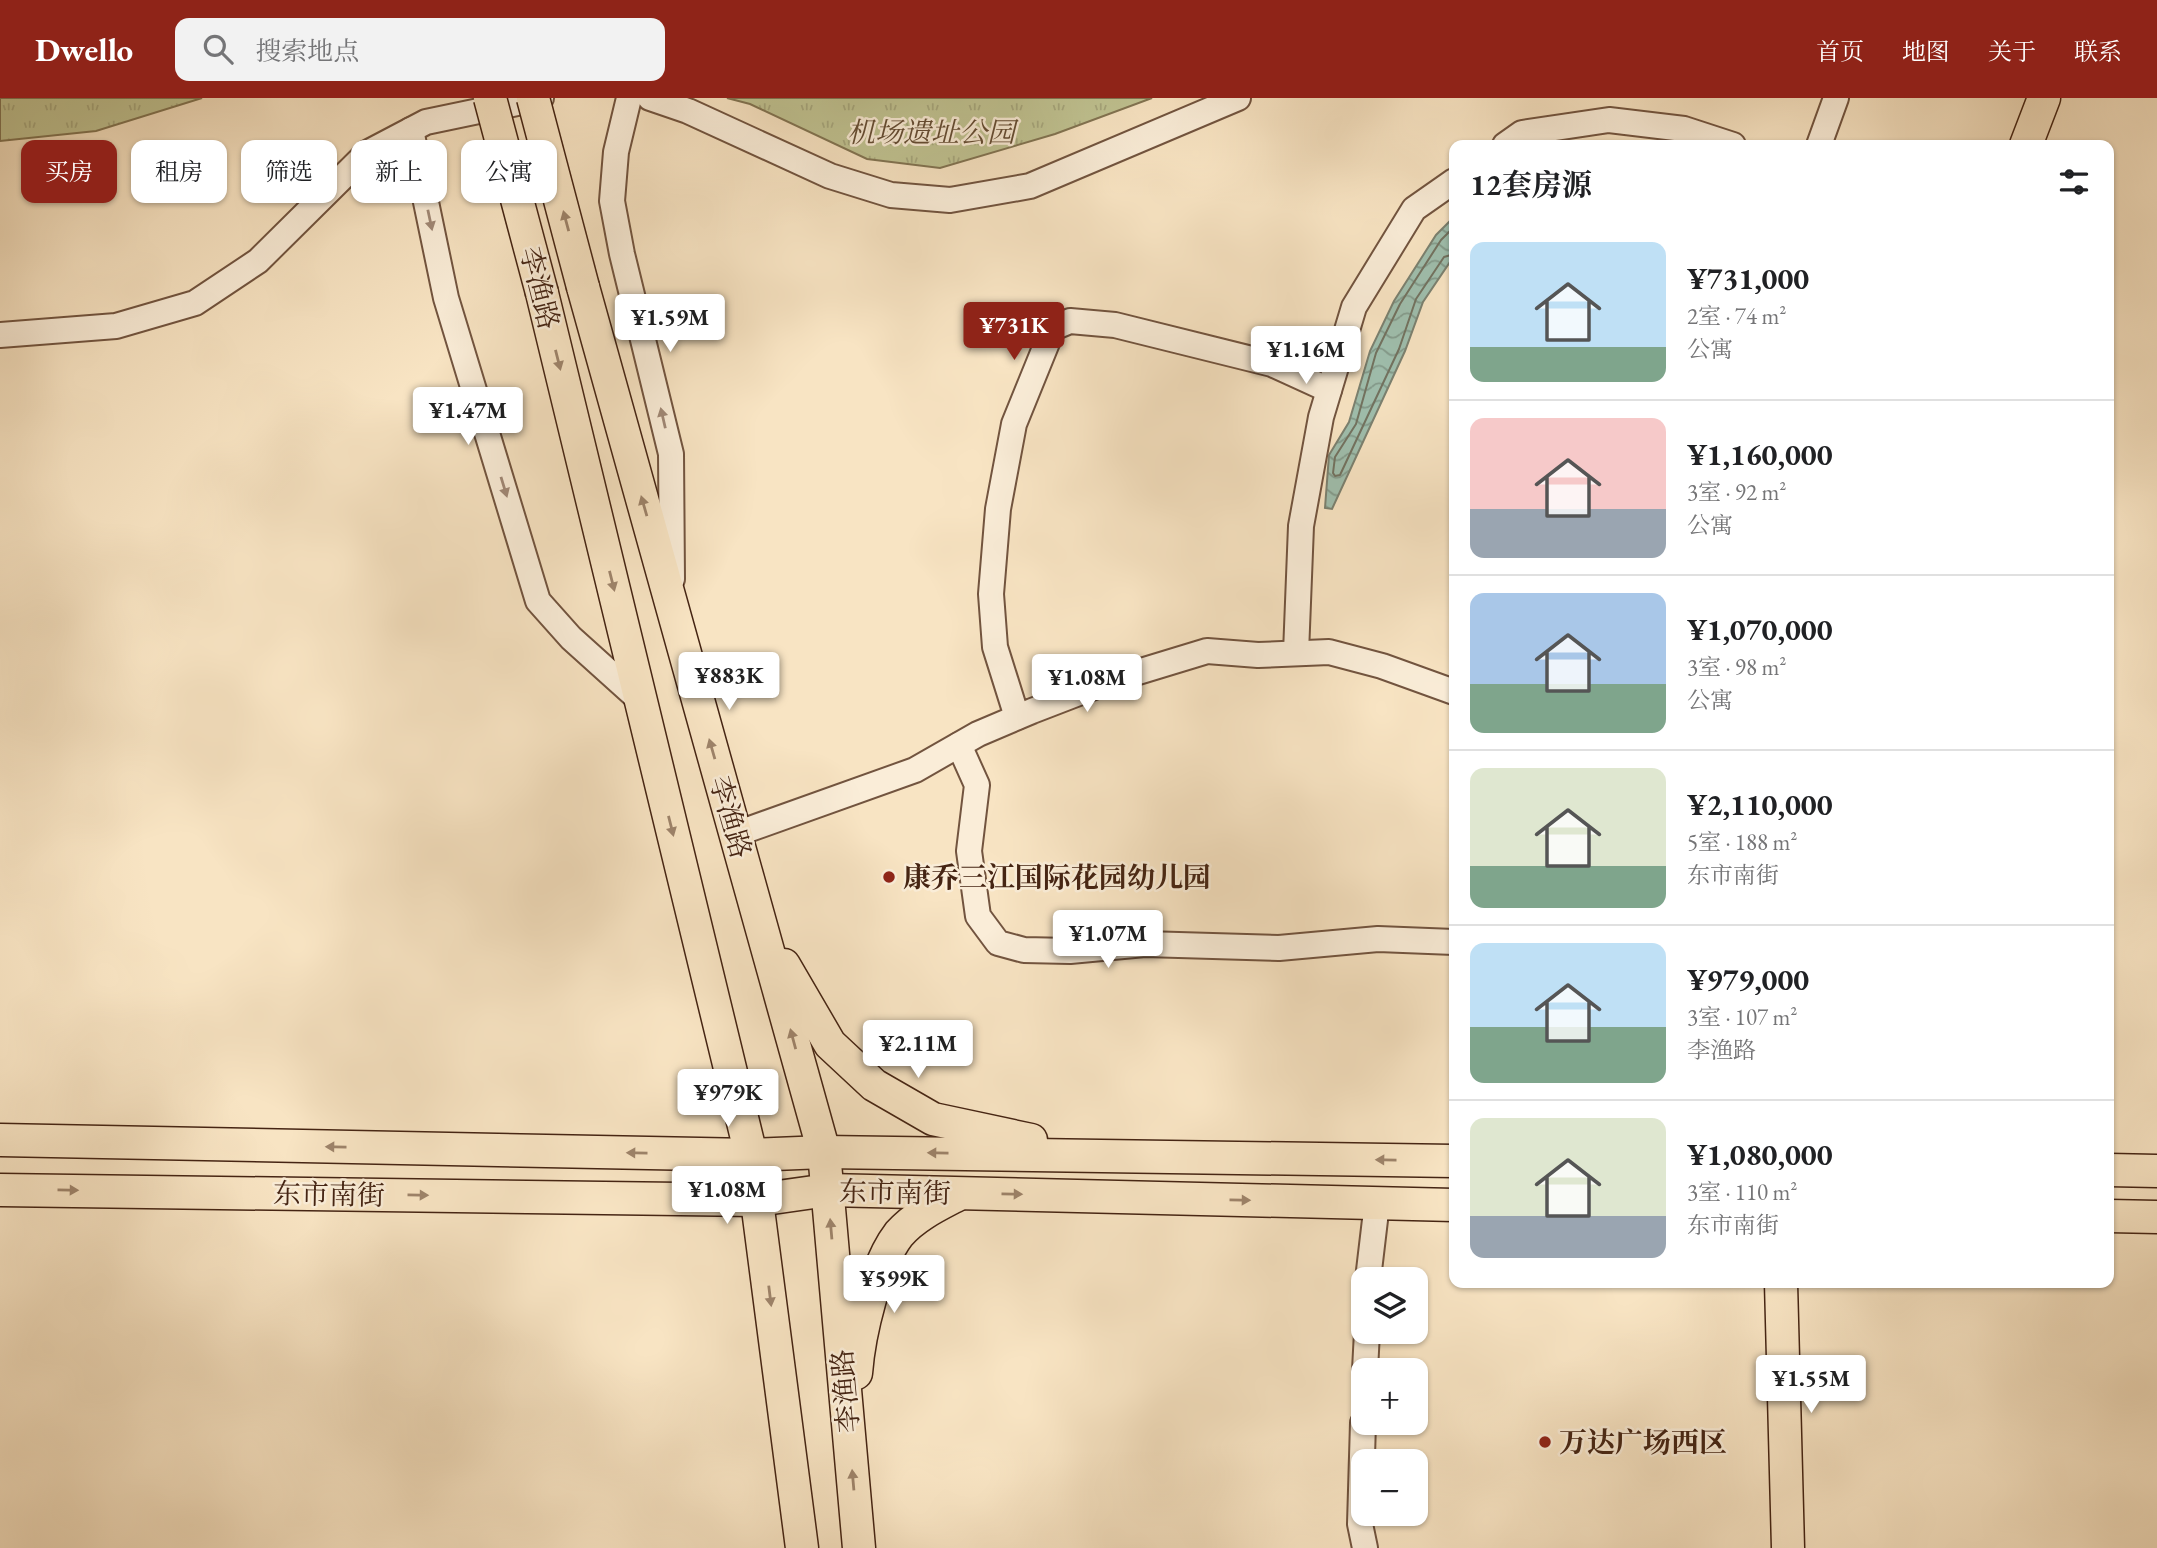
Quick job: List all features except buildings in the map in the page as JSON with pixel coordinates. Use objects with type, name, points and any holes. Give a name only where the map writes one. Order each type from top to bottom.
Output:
[{"type":"main road","name":"李渔路","points":[[490,98],[542,293],[751,1156],[802,1548]]},
{"type":"main road","name":"李渔路","points":[[533,98],[583,287],[824,1152],[859,1548]]},
{"type":"main road","points":[[2028,140],[2044,98]]},
{"type":"main road","points":[[759,917],[792,981],[830,1044],[874,1085],[933,1119],[1001,1135],[1132,1156]]},
{"type":"main road","name":"东市南街","points":[[0,1140],[751,1156],[824,1152],[1449,1161]]},
{"type":"main road","points":[[2114,1170],[2157,1171]]},
{"type":"main road","name":"东市南街","points":[[0,1189],[757,1200],[828,1190],[1449,1205]]},
{"type":"main road","points":[[850,1444],[858,1347],[875,1281],[898,1235],[920,1215],[960,1193]]},
{"type":"main road","points":[[2114,1216],[2157,1217]]},
{"type":"main road","points":[[1782,1288],[1788,1548]]},
{"type":"street","points":[[0,335],[116,326],[195,303],[258,261],[366,153],[426,122],[541,98]]},
{"type":"street","points":[[629,98],[617,152],[612,201],[622,254],[671,454],[673,607]]},
{"type":"street","points":[[650,98],[688,111],[830,176],[891,195],[950,200],[1030,186],[1238,98]]},
{"type":"street","points":[[1821,140],[1836,98]]},
{"type":"street","points":[[1512,140],[1522,133],[1609,120],[1684,129],[1718,140]]},
{"type":"street","points":[[411,130],[446,298],[538,601],[571,638],[641,701]]},
{"type":"street","points":[[1296,653],[1301,526],[1321,417],[1354,307],[1414,209],[1449,184]]},
{"type":"street","points":[[1017,717],[995,648],[991,594],[998,509],[1014,424],[1053,328],[1070,321],[1115,325],[1272,364],[1329,390]]},
{"type":"street","points":[[736,834],[915,770],[1017,717],[1115,680],[1207,651],[1258,654],[1329,652],[1382,666],[1449,690]]},
{"type":"street","points":[[959,745],[976,785],[969,851],[978,916],[998,943],[1024,950],[1070,951],[1145,944],[1279,948],[1378,939],[1449,942]]},
{"type":"street","points":[[1369,1267],[1377,1203]]},
{"type":"street","points":[[1363,1435],[1360,1524],[1365,1548]]},
{"type":"green space","points":[[0,98],[202,98],[96,131],[0,141]]},
{"type":"green space","name":"机场遗址公园","points":[[727,98],[1152,98],[1055,134],[940,168],[867,159],[750,104]]},
{"type":"water","points":[[1449,222],[1449,263],[1423,302],[1405,351],[1332,509],[1325,508],[1329,455],[1349,422],[1370,351],[1394,301],[1436,235]]},
{"type":"place","name":"康乔三江国际花园幼儿园","points":[[889,877]]},
{"type":"place","name":"万达广场西区","points":[[1545,1442]]}]
